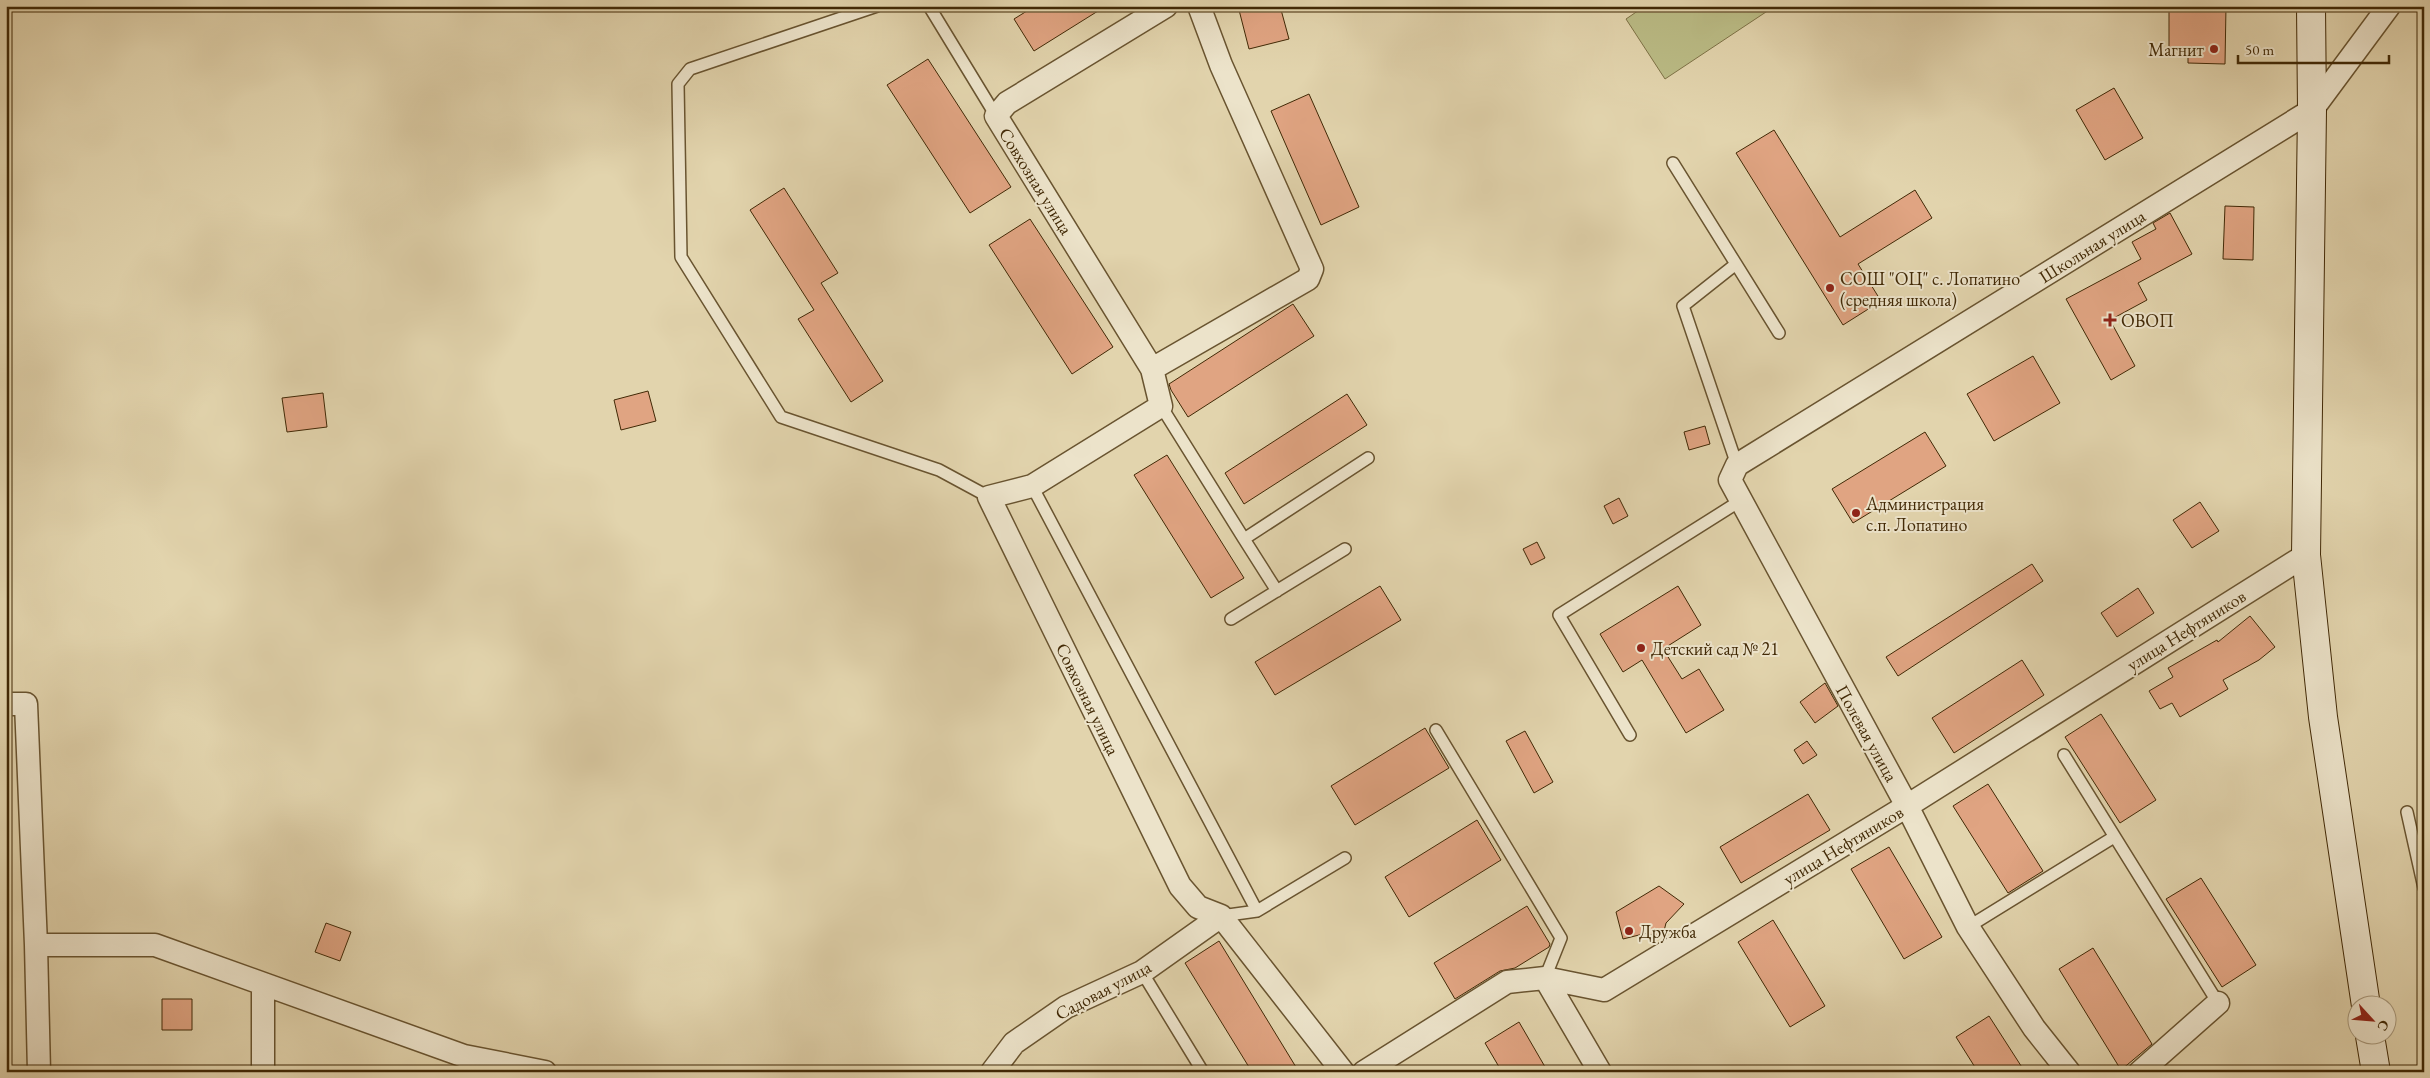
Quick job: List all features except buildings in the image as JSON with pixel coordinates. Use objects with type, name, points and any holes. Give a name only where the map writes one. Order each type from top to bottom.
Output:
[{"type":"street","name":"Совхозная улица","points":[[1161,406],[1152,369],[996,116],[1006,103],[1166,6]]},
{"type":"street","points":[[1152,369],[1308,279],[1312,269],[1220,65],[1199,6]]},
{"type":"street","points":[[2311,6],[2312,110],[2306,555],[2323,717],[2365,996]]},
{"type":"street","name":"Школьная улица","points":[[1737,465],[2312,110],[2389,6]]},
{"type":"street","points":[[989,498],[1032,486],[1161,406]]},
{"type":"street","name":"Полевая улица","points":[[1737,465],[1730,480],[1740,501],[1907,806],[1968,927],[2034,1028],[2069,1072]]},
{"type":"street","name":"Совхозная улица","points":[[989,498],[1180,886],[1198,907],[1221,916]]},
{"type":"street","name":"улица Нефтяников","points":[[1364,1072],[1508,982],[1545,978],[1604,990],[1907,806],[2306,555]]},
{"type":"street","points":[[6,704],[26,704],[39,1072]]},
{"type":"street","points":[[1221,916],[1343,1072]]},
{"type":"street","name":"Садовая улица","points":[[992,1072],[1014,1043],[1066,1007],[1142,972],[1221,916]]},
{"type":"street","points":[[36,945],[155,945],[464,1056],[545,1072]]},
{"type":"street","points":[[1545,978],[1600,1072]]},
{"type":"street","points":[[263,984],[263,1072]]},
{"type":"street","points":[[2140,1072],[2218,1004]]},
{"type":"street","points":[[2372,1046],[2376,1072]]},
{"type":"lane","points":[[877,6],[690,69],[678,84],[681,256],[781,417],[939,470],[989,498]]},
{"type":"lane","points":[[929,6],[996,116]]},
{"type":"lane","points":[[1673,163],[1779,333]]},
{"type":"lane","points":[[1736,264],[1683,306],[1737,465]]},
{"type":"lane","points":[[1161,406],[1277,591]]},
{"type":"lane","points":[[1244,539],[1368,458]]},
{"type":"lane","points":[[1032,486],[1257,911]]},
{"type":"lane","points":[[1630,735],[1559,615],[1740,501]]},
{"type":"lane","points":[[1231,619],[1345,549]]},
{"type":"lane","points":[[1436,730],[1561,938],[1545,978]]},
{"type":"lane","points":[[2064,755],[2218,1004]]},
{"type":"lane","points":[[2407,812],[2424,888]]},
{"type":"lane","points":[[1968,927],[2114,837]]},
{"type":"lane","points":[[1221,916],[1257,911],[1345,858]]},
{"type":"lane","points":[[1142,972],[1203,1072]]},
{"type":"green space","points":[[1645,6],[1775,6],[1665,79],[1626,19]]},
{"type":"place","name":"Магнит","points":[[2214,49]]},
{"type":"place","name":"СОШ \"ОЦ\" с. Лопатино (средняя школа)","points":[[1830,288]]},
{"type":"place","name":"ОВОП","points":[[2110,320]]},
{"type":"place","name":"Администрация с.п. Лопатино","points":[[1856,513]]},
{"type":"place","name":"Детский сад № 21","points":[[1641,648]]},
{"type":"place","name":"Дружба","points":[[1629,931]]}]
